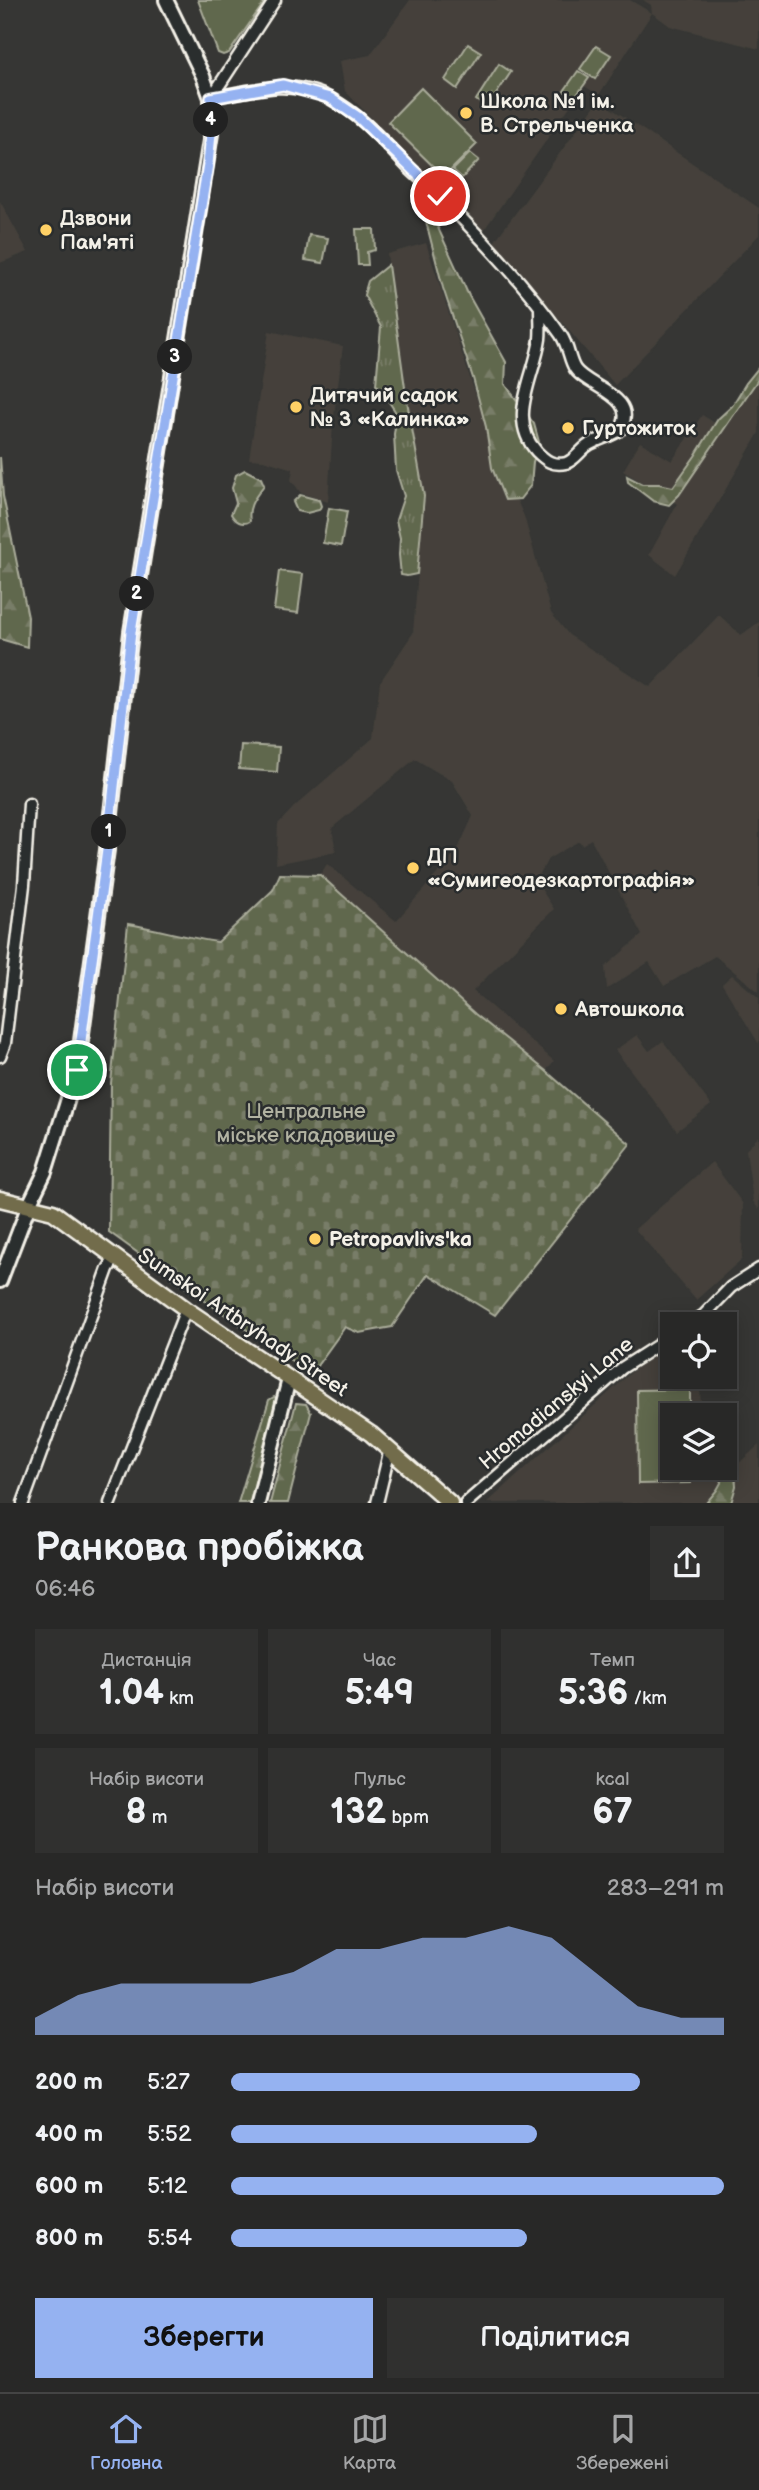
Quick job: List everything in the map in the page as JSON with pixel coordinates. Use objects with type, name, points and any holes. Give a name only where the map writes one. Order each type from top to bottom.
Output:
[{"type":"main road","points":[[0,1282],[29,1205],[45,1172],[77,1070],[107,850],[131,632],[208,164],[211,98],[166,0]]},
{"type":"main road","name":"Sumskoi Artbryhady Street","points":[[0,1199],[52,1212],[114,1259],[390,1448],[450,1503]]},
{"type":"main road","points":[[258,1503],[289,1379]]},
{"type":"street","points":[[211,98],[275,0]]},
{"type":"street","points":[[211,98],[283,85],[330,98],[358,117],[440,196],[507,266],[540,307],[568,346],[575,369],[617,399],[622,406],[624,414],[620,430],[589,444],[572,461],[563,464],[548,462],[536,451],[527,437],[523,416],[523,398],[540,340],[540,307]]},
{"type":"street","points":[[0,1056],[5,1043],[24,885],[29,804]]},
{"type":"street","points":[[23,1503],[108,1269],[114,1259]]},
{"type":"street","points":[[707,1312],[731,1287],[759,1269]]},
{"type":"street","points":[[110,1503],[186,1309]]},
{"type":"street","name":"Hromadianskyi Lane","points":[[466,1503],[622,1368],[660,1344]]},
{"type":"street","points":[[377,1503],[390,1448]]},
{"type":"shaded area","name":"Школа №1 ім. В. Стрельченка","points":[[410,0],[630,0],[652,13],[599,95],[584,86],[482,233],[345,91],[340,61],[370,55]]},
{"type":"shaded area","points":[[643,0],[759,0],[759,49],[670,26],[652,13],[651,5]]},
{"type":"shaded area","points":[[599,100],[759,208],[759,235],[615,385],[494,242]]},
{"type":"shaded area","points":[[0,201],[28,252],[0,263]]},
{"type":"shaded area","points":[[426,243],[492,445],[524,516],[551,613],[569,635],[650,687],[719,615],[741,635],[759,622],[759,992],[715,956],[664,986],[649,962],[607,989],[605,967],[642,935],[591,839],[582,845],[579,841],[548,859],[536,881],[554,909],[473,991],[554,1061],[546,1071],[475,1014],[320,875],[327,864],[396,921],[457,851],[473,816],[452,781],[415,759],[332,828],[336,852],[276,864],[278,824],[373,738],[380,682],[413,633],[424,496],[406,395],[387,254]]},
{"type":"shaded area","name":"Дитячий садок № 3 «Калинка»","points":[[269,331],[343,346],[333,424],[328,502],[301,493],[291,480],[293,469],[263,460],[249,459]]},
{"type":"shaded area","points":[[759,372],[759,433],[675,575],[649,555],[677,504],[623,471],[640,442],[672,461],[702,415],[723,428]]},
{"type":"shaded area","points":[[732,975],[759,998],[759,1044],[722,984]]},
{"type":"shaded area","points":[[637,1035],[649,1051],[663,1041],[711,1105],[677,1131],[615,1050]]},
{"type":"shaded area","points":[[759,1136],[759,1210],[753,1201],[746,1150]]},
{"type":"shaded area","points":[[712,1162],[743,1204],[742,1259],[696,1300],[635,1229]]},
{"type":"shaded area","points":[[660,1353],[660,1389],[700,1389],[701,1403],[660,1403],[660,1480],[737,1480],[737,1461],[739,1463],[759,1445],[759,1503],[487,1503],[637,1367]]},
{"type":"green space","points":[[198,0],[266,0],[229,53],[223,55],[218,53]]},
{"type":"green space","points":[[468,44],[481,52],[457,89],[445,80]]},
{"type":"green space","points":[[596,46],[611,55],[595,79],[580,69]]},
{"type":"green space","points":[[499,64],[511,72],[487,108],[476,100]]},
{"type":"green space","points":[[578,71],[589,78],[574,99],[564,91]]},
{"type":"green space","points":[[421,88],[477,144],[444,177],[388,122]]},
{"type":"green space","points":[[470,153],[479,160],[462,178],[453,170]]},
{"type":"green space","points":[[422,206],[429,208],[469,296],[506,362],[505,384],[534,424],[539,442],[533,462],[531,485],[520,499],[505,500],[492,468],[486,427],[473,378],[443,288]]},
{"type":"green space","points":[[356,229],[374,229],[375,250],[367,252],[368,265],[358,265]]},
{"type":"green space","points":[[309,235],[328,238],[323,263],[305,260]]},
{"type":"green space","points":[[388,265],[406,395],[424,496],[417,574],[407,576],[401,575],[400,538],[396,520],[404,496],[396,470],[395,411],[389,402],[390,392],[376,385],[381,327],[364,295],[368,281]]},
{"type":"green space","points":[[759,367],[759,378],[679,495],[669,505],[653,501],[628,482],[627,476],[642,484],[673,487],[718,419],[732,406]]},
{"type":"green space","points":[[0,457],[3,496],[28,617],[27,647],[0,639]]},
{"type":"green space","points":[[245,470],[261,478],[264,485],[251,506],[250,521],[242,523],[231,514],[236,503],[232,488],[236,475]]},
{"type":"green space","points":[[300,495],[319,500],[319,510],[307,513],[297,511],[293,502]]},
{"type":"green space","points":[[329,508],[347,511],[341,546],[323,543]]},
{"type":"green space","points":[[279,571],[303,574],[298,613],[274,610]]},
{"type":"green space","points":[[241,745],[279,747],[277,772],[239,769]]},
{"type":"green space","name":"Центральне міське кладовище","points":[[280,874],[320,875],[475,1014],[630,1144],[495,1315],[428,1274],[392,1327],[359,1333],[345,1327],[311,1374],[109,1232],[111,1083],[128,924],[218,942],[273,890]]},
{"type":"green space","points":[[690,1389],[690,1403],[660,1403],[660,1480],[691,1480],[691,1483],[638,1484],[637,1390]]},
{"type":"green space","points":[[278,1398],[255,1503],[238,1503],[269,1400]]},
{"type":"green space","points":[[296,1403],[306,1404],[311,1413],[288,1503],[270,1503]]},
{"type":"green space","points":[[722,1480],[736,1480],[731,1503],[706,1503]]},
{"type":"place","name":"Школа №1 ім. В. Стрельченка","points":[[466,113]]},
{"type":"place","name":"Дзвони Пам'яті","points":[[46,230]]},
{"type":"place","name":"Дитячий садок № 3 «Калинка»","points":[[296,407]]},
{"type":"place","name":"Гуртожиток","points":[[568,428]]},
{"type":"place","name":"ДП «Сумигеодезкартографія»","points":[[413,868]]},
{"type":"place","name":"Автошкола","points":[[561,1009]]},
{"type":"place","name":"Petropavlivs'ka","points":[[315,1239]]},
{"type":"route","points":[[77,1070],[107,850],[131,632],[190,260],[208,164],[211,98],[283,85],[330,98],[358,117],[440,196]]}]
